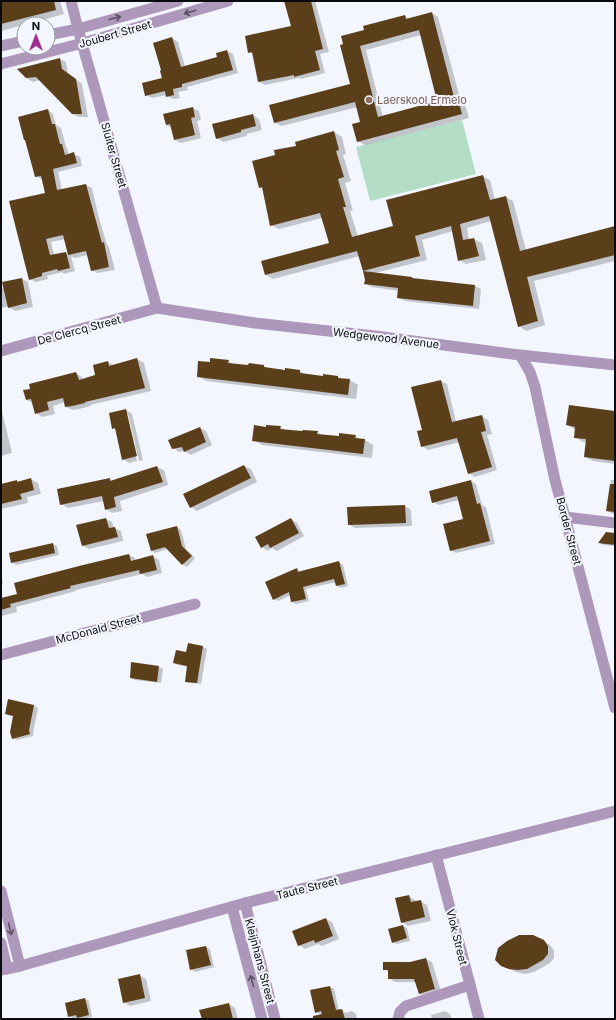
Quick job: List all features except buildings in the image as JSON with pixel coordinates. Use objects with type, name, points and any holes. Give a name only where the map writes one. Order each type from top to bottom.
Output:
[{"type":"street","name":"Sluiter Street","points":[[71,1],[157,308]]},
{"type":"street","name":"Joubert Street","points":[[56,33],[78,29],[178,1]]},
{"type":"street","name":"Joubert Street","points":[[1,64],[83,43],[228,1]]},
{"type":"street","points":[[1,46],[16,43]]},
{"type":"street","name":"De Clercq Street","points":[[1,351],[157,308]]},
{"type":"street","name":"Wedgewood Avenue","points":[[157,308],[255,323],[375,336],[615,366]]},
{"type":"street","name":"Border Street","points":[[520,355],[530,372],[535,387],[555,480],[615,708]]},
{"type":"street","points":[[565,517],[615,523]]},
{"type":"street","name":"McDonald Street","points":[[1,655],[195,604]]},
{"type":"street","name":"Taute Street","points":[[4,970],[245,903],[615,811]]},
{"type":"street","name":"Vlok Street","points":[[436,855],[479,1019]]},
{"type":"street","points":[[1,891],[20,966]]},
{"type":"street","name":"Kleijnhans Street","points":[[245,903],[275,1019]]},
{"type":"street","name":"Kleijnhans Street","points":[[232,907],[262,1019]]},
{"type":"street","points":[[1,944],[4,970]]},
{"type":"street","points":[[398,1019],[400,1012],[406,1006],[470,986]]},
{"type":"green space","points":[[462,120],[476,174],[370,201],[356,147]]},
{"type":"place","name":"Laerskool Ermelo","points":[[369,100]]}]
